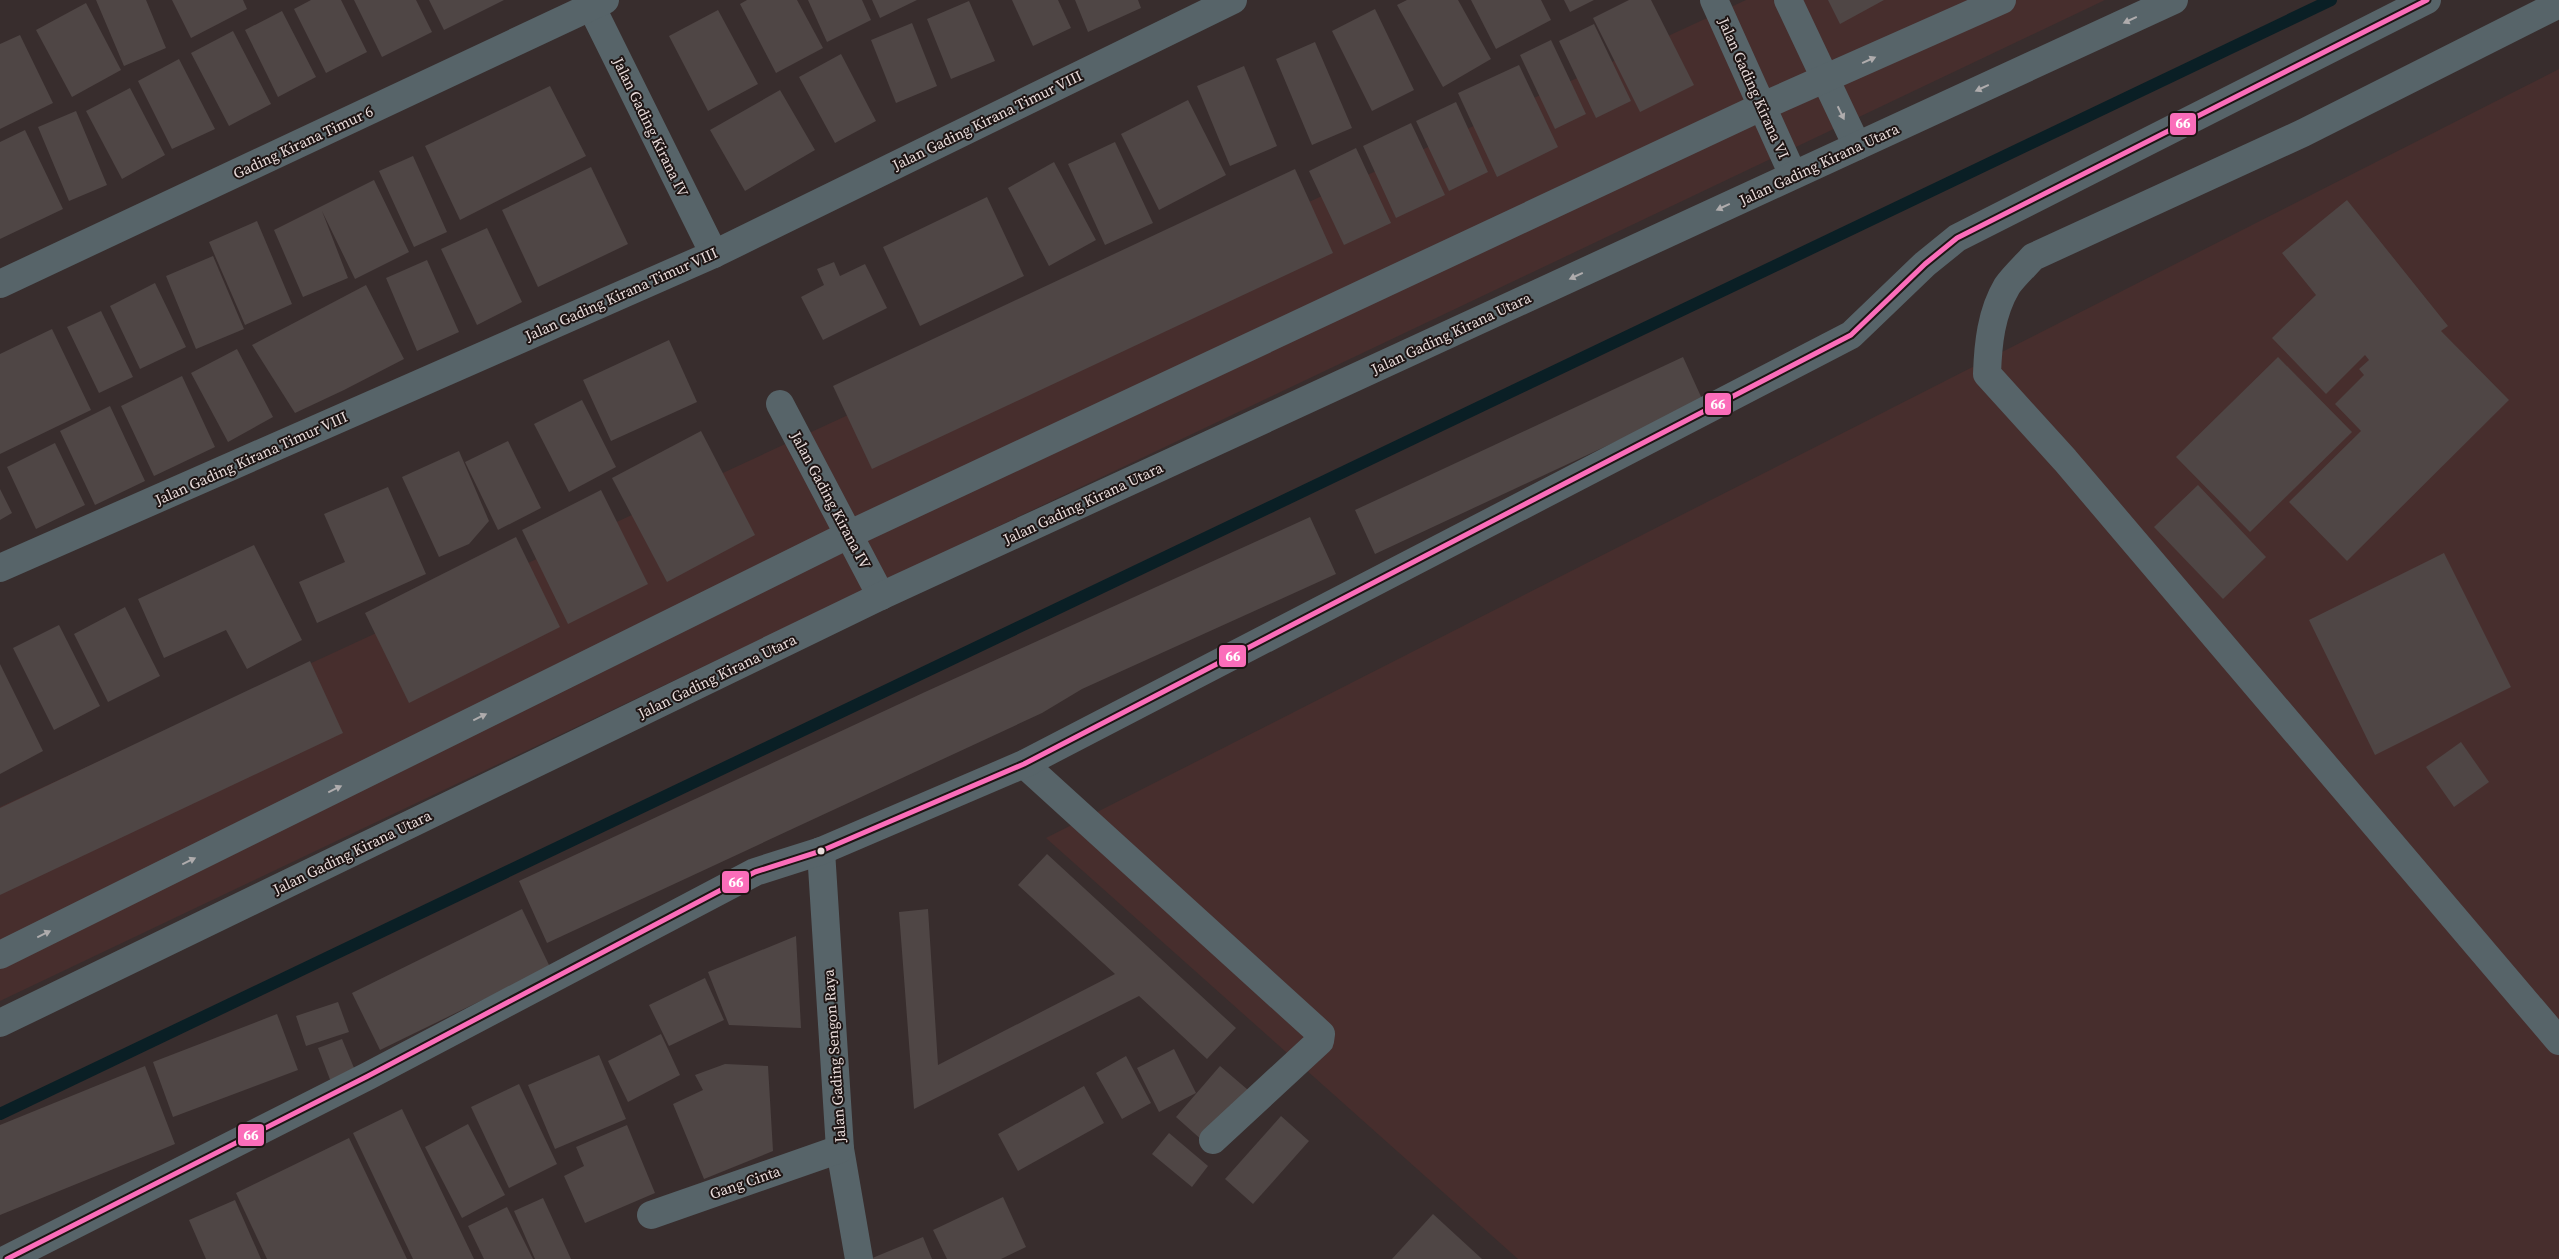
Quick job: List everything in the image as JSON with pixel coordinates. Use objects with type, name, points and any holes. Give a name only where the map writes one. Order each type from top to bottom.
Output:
[{"type":"street","name":"Jalan Gading Kirana Timur VIII","points":[[0,568],[714,254],[1234,0]]},
{"type":"street","name":"Jalan Gading Kirana VI","points":[[1714,0],[1793,175]]},
{"type":"street","points":[[1788,0],[1857,146]]},
{"type":"street","points":[[0,955],[850,534],[1763,106],[2002,0]]},
{"type":"street","name":"Jalan Gading Kirana Utara","points":[[0,1023],[881,596],[2174,0]]},
{"type":"street","points":[[7,1259],[368,1076],[755,872],[821,851],[1024,764],[1851,335],[1957,238],[2428,0]]},
{"type":"street","name":"Jalan Gading Kirana IV","points":[[595,2],[714,254]]},
{"type":"street","name":"Gading Kirana Timur 6","points":[[0,284],[595,2]]},
{"type":"street","points":[[2553,1022],[2065,460],[1987,374],[1988,345],[1993,319],[2007,286],[2033,256],[2303,133],[2559,4]]},
{"type":"street","name":"Jalan Gading Kirana IV","points":[[780,404],[881,596]]},
{"type":"street","points":[[1024,764],[1321,1034],[1320,1041],[1213,1140]]},
{"type":"street","name":"Jalan Gading Sengon Raya","points":[[821,851],[840,1149],[859,1259]]},
{"type":"street","name":"Gang Cinta","points":[[651,1215],[840,1149]]},
{"type":"shaded area","points":[[1746,0],[2105,0],[0,1001],[0,807]]},
{"type":"shaded area","points":[[2559,69],[2559,1259],[1518,1259],[1046,838]]},
{"type":"building","points":[[96,0],[146,0],[166,48],[124,66]]},
{"type":"building","points":[[172,0],[243,0],[247,9],[191,38]]},
{"type":"building","points":[[311,0],[341,0],[367,52],[326,73],[294,9]]},
{"type":"building","points":[[354,0],[416,0],[432,32],[382,57]]},
{"type":"building","points":[[429,0],[504,0],[444,30]]},
{"type":"building","points":[[747,0],[797,0],[823,48],[776,73],[740,4]]},
{"type":"building","points":[[808,0],[862,0],[871,20],[827,42]]},
{"type":"building","points":[[872,0],[917,0],[880,18]]},
{"type":"building","points":[[1012,0],[1058,0],[1071,28],[1033,46]]},
{"type":"building","points":[[1075,0],[1138,0],[1141,8],[1088,32]]},
{"type":"building","points":[[1407,0],[1458,0],[1491,59],[1443,87],[1397,5]]},
{"type":"building","points":[[1471,0],[1541,0],[1551,20],[1496,49]]},
{"type":"building","points":[[1564,0],[1594,0],[1570,12]]},
{"type":"building","points":[[1629,0],[1651,0],[1694,85],[1640,112],[1593,18]]},
{"type":"building","points":[[1828,0],[1884,0],[1840,24]]},
{"type":"building","points":[[969,1],[995,61],[951,79],[927,19]]},
{"type":"building","points":[[86,3],[121,70],[72,97],[36,30]]},
{"type":"building","points":[[1375,9],[1414,90],[1372,111],[1332,31]]},
{"type":"building","points":[[718,10],[758,84],[708,111],[669,36]]},
{"type":"building","points":[[282,11],[316,77],[278,97],[245,30]]},
{"type":"building","points":[[912,23],[937,86],[896,103],[871,40]]},
{"type":"building","points":[[1594,24],[1631,101],[1596,118],[1559,41]]},
{"type":"building","points":[[233,31],[271,104],[229,126],[191,53]]},
{"type":"building","points":[[20,35],[53,103],[0,129],[0,44]]},
{"type":"building","points":[[1551,40],[1586,114],[1555,129],[1520,55]]},
{"type":"building","points":[[1315,42],[1352,128],[1312,145],[1276,59]]},
{"type":"building","points":[[841,54],[876,121],[835,143],[799,77]]},
{"type":"building","points":[[179,59],[215,129],[172,149],[138,81]]},
{"type":"building","points":[[1519,65],[1558,147],[1497,177],[1458,93]]},
{"type":"building","points":[[1244,66],[1277,146],[1230,166],[1197,86]]},
{"type":"building","points":[[550,86],[586,156],[460,220],[425,146]]},
{"type":"building","points":[[130,88],[165,155],[122,179],[86,111]]},
{"type":"building","points":[[780,90],[815,150],[745,191],[710,130]]},
{"type":"building","points":[[1188,100],[1226,175],[1159,210],[1121,134]]},
{"type":"building","points":[[1456,102],[1488,172],[1449,191],[1416,121]]},
{"type":"building","points":[[76,111],[107,185],[69,201],[38,127]]},
{"type":"building","points":[[1411,123],[1445,195],[1396,218],[1363,146]]},
{"type":"building","points":[[25,130],[63,209],[0,239],[0,142]]},
{"type":"building","points":[[1115,142],[1153,223],[1105,245],[1068,164]]},
{"type":"building","points":[[1356,148],[1391,223],[1344,245],[1309,171]]},
{"type":"building","points":[[413,156],[447,232],[414,247],[379,171]]},
{"type":"building","points":[[1054,162],[1096,240],[1049,266],[1008,188]]},
{"type":"building","points":[[591,167],[628,244],[538,287],[502,210]]},
{"type":"building","points":[[1295,169],[1333,253],[872,469],[833,386]]},
{"type":"building","points":[[374,180],[409,252],[355,279],[322,211],[348,278],[303,297],[274,230]]},
{"type":"building","points":[[987,197],[1024,276],[920,326],[883,247]]},
{"type":"building","points":[[2347,200],[2448,326],[2441,331],[2509,400],[2347,561],[2289,502],[2361,431],[2335,404],[2364,375],[2359,369],[2369,360],[2365,355],[2326,394],[2272,338],[2316,295],[2282,253]]},
{"type":"building","points":[[257,221],[292,304],[245,325],[209,242]]},
{"type":"building","points":[[487,228],[522,302],[477,325],[441,249]]},
{"type":"building","points":[[213,256],[244,329],[196,349],[166,276]]},
{"type":"building","points":[[427,260],[459,332],[417,351],[386,278]]},
{"type":"building","points":[[834,262],[840,276],[865,264],[887,308],[823,340],[801,297],[824,285],[817,269]]},
{"type":"building","points":[[155,283],[186,347],[140,369],[110,306]]},
{"type":"building","points":[[366,285],[404,359],[295,413],[252,345]]},
{"type":"building","points":[[101,311],[133,377],[99,393],[67,327]]},
{"type":"building","points":[[52,329],[91,410],[0,454],[0,354]]},
{"type":"building","points":[[669,340],[697,402],[611,441],[583,380]]},
{"type":"building","points":[[237,349],[273,417],[228,442],[191,373]]},
{"type":"building","points":[[1683,357],[1703,401],[1375,554],[1355,510]]},
{"type":"building","points":[[2278,357],[2352,432],[2250,532],[2176,457]]},
{"type":"building","points":[[182,376],[215,447],[154,476],[121,406]]},
{"type":"building","points":[[582,400],[616,467],[569,492],[534,424]]},
{"type":"building","points":[[110,406],[145,481],[95,505],[60,431]]},
{"type":"building","points":[[701,431],[755,535],[667,582],[612,478]]},
{"type":"building","points":[[508,441],[541,508],[498,530],[465,462]]},
{"type":"building","points":[[55,443],[85,505],[36,529],[7,467]]},
{"type":"building","points":[[459,451],[489,521],[469,544],[439,557],[402,477]]},
{"type":"building","points":[[2198,485],[2266,557],[2223,599],[2154,527]]},
{"type":"building","points":[[388,487],[426,574],[317,623],[299,582],[345,562],[324,514]]},
{"type":"building","points":[[0,489],[12,513],[0,520]]},
{"type":"building","points":[[601,490],[648,584],[568,624],[522,530]]},
{"type":"building","points":[[1310,517],[1336,574],[1082,689],[1042,713],[547,943],[519,881],[925,692]]},
{"type":"building","points":[[516,537],[560,627],[409,703],[365,613]]},
{"type":"building","points":[[254,545],[302,640],[247,669],[226,630],[164,658],[138,599]]},
{"type":"building","points":[[2444,553],[2511,687],[2375,755],[2309,620]]},
{"type":"building","points":[[125,607],[160,676],[108,702],[74,634]]},
{"type":"building","points":[[59,625],[100,706],[54,730],[13,648]]},
{"type":"building","points":[[310,661],[343,733],[0,895],[0,808]]},
{"type":"building","points":[[0,664],[43,751],[0,774]]},
{"type":"building","points":[[2461,742],[2489,782],[2454,807],[2426,767]]},
{"type":"building","points":[[1047,854],[1236,1028],[1207,1059],[1139,996],[914,1109],[899,912],[928,909],[938,1065],[1115,974],[1018,885]]},
{"type":"building","points":[[522,909],[550,967],[380,1050],[352,993]]},
{"type":"building","points":[[796,936],[801,1028],[729,1025],[708,972]]},
{"type":"building","points":[[705,978],[724,1020],[669,1046],[649,1005]]},
{"type":"building","points":[[338,1002],[349,1032],[306,1046],[296,1016]]},
{"type":"building","points":[[277,1014],[298,1070],[173,1117],[153,1062]]},
{"type":"building","points":[[661,1034],[680,1075],[628,1102],[608,1061]]},
{"type":"building","points":[[342,1039],[359,1080],[334,1090],[318,1048]]},
{"type":"building","points":[[1174,1049],[1196,1093],[1159,1112],[1137,1068]]},
{"type":"building","points":[[599,1055],[626,1119],[555,1149],[528,1085]]},
{"type":"building","points":[[1126,1056],[1151,1103],[1122,1119],[1096,1073]]},
{"type":"building","points":[[725,1064],[768,1066],[773,1151],[704,1179],[673,1104],[703,1090],[695,1075]]},
{"type":"building","points":[[145,1066],[175,1144],[0,1215],[0,1125]]},
{"type":"building","points":[[1220,1066],[1248,1090],[1203,1141],[1176,1117]]},
{"type":"building","points":[[519,1084],[557,1164],[509,1188],[471,1107]]},
{"type":"building","points":[[1084,1086],[1104,1123],[1018,1171],[998,1134]]},
{"type":"building","points":[[402,1109],[474,1259],[413,1259],[353,1133]]},
{"type":"building","points":[[1281,1116],[1309,1141],[1253,1204],[1225,1179]]},
{"type":"building","points":[[468,1124],[505,1195],[462,1218],[425,1147]]},
{"type":"building","points":[[627,1125],[655,1193],[585,1223],[564,1176],[584,1166],[576,1147]]},
{"type":"building","points":[[1169,1133],[1208,1166],[1192,1187],[1152,1154]]},
{"type":"building","points":[[349,1138],[407,1259],[267,1259],[236,1193]]},
{"type":"building","points":[[1003,1197],[1026,1247],[1001,1259],[947,1259],[933,1230]]},
{"type":"building","points":[[543,1198],[571,1259],[535,1259],[514,1211]]},
{"type":"building","points":[[235,1200],[261,1259],[206,1259],[189,1220]]},
{"type":"building","points":[[507,1207],[533,1259],[484,1259],[468,1226]]},
{"type":"building","points":[[1433,1214],[1482,1259],[1392,1259]]},
{"type":"building","points":[[923,1237],[932,1259],[870,1259]]},
{"type":"waterway","points":[[0,1114],[2331,0]]},
{"type":"transit line","name":"66","points":[[7,1259],[368,1076],[755,872],[821,851],[1024,764],[1851,335],[1925,264],[1957,238],[2427,0]]}]
